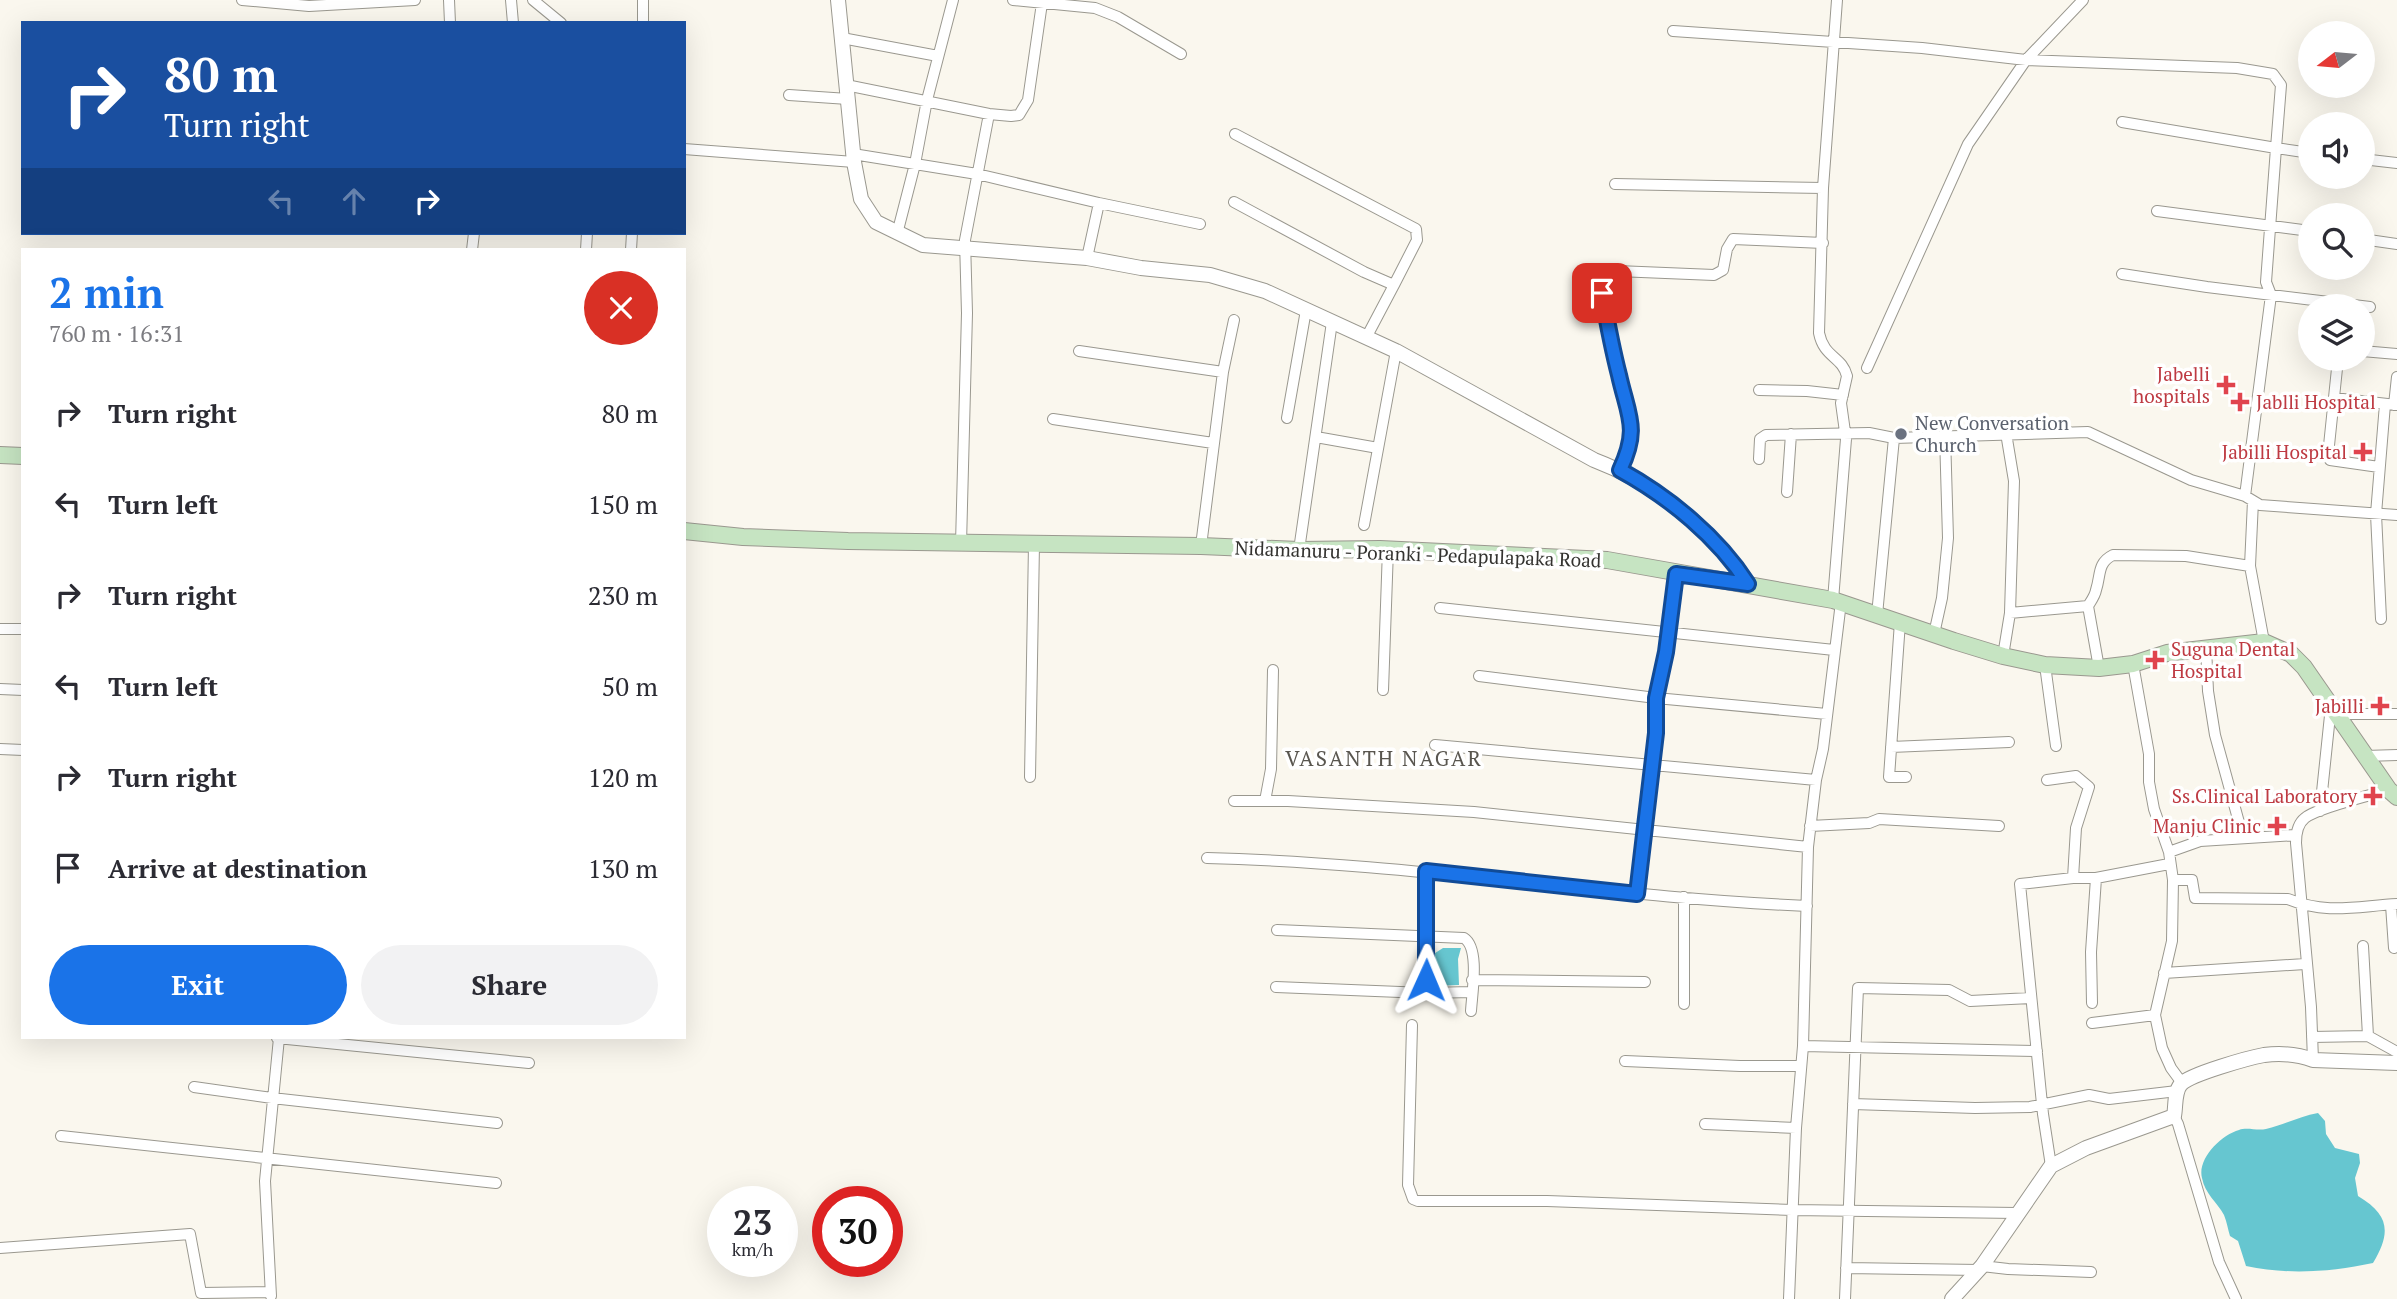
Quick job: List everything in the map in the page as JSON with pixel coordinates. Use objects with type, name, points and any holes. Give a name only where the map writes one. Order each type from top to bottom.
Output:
[{"type":"main road","points":[[0,455],[21,456]]},
{"type":"main road","name":"Nidamanuru - Poranki - Pedapulapaka Road","points":[[686,531],[743,537],[961,544],[1388,549],[1607,560],[1837,601],[2003,656],[2045,665],[2099,668],[2133,664],[2167,653],[2264,642]]},
{"type":"main road","points":[[2264,642],[2291,654],[2304,667],[2393,793]]},
{"type":"street","points":[[242,0],[309,6],[415,0]]},
{"type":"street","points":[[449,0],[450,21]]},
{"type":"street","points":[[511,0],[513,21]]},
{"type":"street","points":[[533,0],[559,21]]},
{"type":"street","points":[[643,0],[643,21]]},
{"type":"street","points":[[838,0],[854,158],[861,199],[876,222],[923,245],[1087,258],[1140,268],[1210,275],[1265,291],[1396,351],[1594,460],[1620,470],[1652,488],[1683,513],[1732,562],[1748,584]]},
{"type":"street","points":[[897,234],[953,0]]},
{"type":"street","points":[[1013,0],[1095,8],[1118,17],[1181,54]]},
{"type":"street","points":[[1789,1299],[1802,1046],[1808,847],[1834,650],[1846,439],[1841,412],[1847,382],[1846,371],[1841,363],[1826,353],[1819,333],[1823,188],[1837,0]]},
{"type":"street","points":[[1867,368],[1968,144],[2026,60],[2083,0]]},
{"type":"street","points":[[789,95],[847,92],[927,100],[989,114],[1019,114],[1028,100],[1042,4]]},
{"type":"street","points":[[1673,31],[1922,48],[2026,60],[2237,68],[2273,74],[2281,85],[2266,282],[2271,295],[2249,498],[2250,566],[2264,642]]},
{"type":"street","points":[[842,38],[938,56]]},
{"type":"street","points":[[961,544],[967,313],[965,250],[989,114]]},
{"type":"street","points":[[2122,122],[2298,152]]},
{"type":"street","points":[[1235,134],[1416,229],[1417,240],[1366,338]]},
{"type":"street","points":[[686,149],[915,164],[977,174],[1099,203],[1200,223]]},
{"type":"street","points":[[2375,160],[2397,163]]},
{"type":"street","points":[[1615,184],[1823,188]]},
{"type":"street","points":[[1234,202],[1364,272],[1394,285]]},
{"type":"street","points":[[1087,258],[1099,203]]},
{"type":"street","points":[[2157,211],[2298,230]]},
{"type":"street","points":[[1620,470],[1630,449],[1632,425],[1619,378],[1602,293],[1605,277],[1610,272],[1617,271],[1714,275],[1723,270],[1727,249],[1733,239],[1823,243]]},
{"type":"street","points":[[2375,241],[2397,244]]},
{"type":"street","points":[[2122,274],[2298,299]]},
{"type":"street","points":[[1287,418],[1306,310]]},
{"type":"street","points":[[1201,546],[1223,372],[1234,320]]},
{"type":"street","points":[[1300,550],[1332,322]]},
{"type":"street","points":[[1079,351],[1223,372]]},
{"type":"street","points":[[1364,525],[1396,351]]},
{"type":"street","points":[[2375,352],[2397,354]]},
{"type":"street","points":[[2337,371],[2328,455],[2330,460],[2379,467]]},
{"type":"street","points":[[2381,619],[2376,514],[2379,467],[2397,377]]},
{"type":"street","points":[[1759,390],[1843,395]]},
{"type":"street","points":[[2334,398],[2392,404]]},
{"type":"street","points":[[1053,419],[1213,443]]},
{"type":"street","points":[[1759,459],[1760,439],[1763,436],[1869,433],[1894,438],[2077,431],[2096,434],[2190,480],[2249,498],[2260,505],[2397,515]]},
{"type":"street","points":[[2003,656],[2010,613],[2014,481],[2006,433]]},
{"type":"street","points":[[1787,492],[1791,434]]},
{"type":"street","points":[[1934,634],[1942,598],[1948,538],[1945,435]]},
{"type":"street","points":[[1316,436],[1378,448]]},
{"type":"street","points":[[1877,615],[1894,438]]},
{"type":"street","points":[[1030,777],[1034,544]]},
{"type":"street","points":[[1383,690],[1388,549]]},
{"type":"street","points":[[2099,668],[2088,606],[2096,592],[2101,565],[2105,559],[2113,555],[2186,556],[2250,566]]},
{"type":"street","points":[[1637,894],[1656,733],[1656,698],[1669,632],[1676,574]]},
{"type":"street","points":[[2010,613],[2088,606]]},
{"type":"street","points":[[1440,608],[1834,650]]},
{"type":"street","points":[[1900,622],[1889,778],[1906,777]]},
{"type":"street","points":[[0,629],[21,629]]},
{"type":"street","points":[[2206,647],[2208,691],[2215,735],[2243,837]]},
{"type":"street","points":[[2133,664],[2147,741],[2152,795],[2173,880],[2172,941],[2155,1015],[2162,1048],[2180,1087],[2174,1116],[2219,1262],[2236,1299]]},
{"type":"street","points":[[2045,665],[2056,746]]},
{"type":"street","points":[[1265,801],[1271,768],[1273,670]]},
{"type":"street","points":[[1479,676],[1656,698],[1827,714]]},
{"type":"street","points":[[0,689],[21,690]]},
{"type":"street","points":[[2320,811],[2334,709],[2397,714]]},
{"type":"street","points":[[1891,747],[2009,742]]},
{"type":"street","points":[[1434,744],[1816,780]]},
{"type":"street","points":[[0,749],[21,750]]},
{"type":"street","points":[[2365,756],[2397,755]]},
{"type":"street","points":[[2047,780],[2076,776],[2089,787],[2076,828],[2073,878]]},
{"type":"street","points":[[2312,1060],[2296,835],[2298,825],[2305,817],[2320,811],[2393,793]]},
{"type":"street","points":[[1234,801],[1474,812],[1808,847]]},
{"type":"street","points":[[1810,826],[1869,823],[1879,820],[2000,826]]},
{"type":"street","points":[[2051,1166],[2042,1105],[2020,884],[2096,878],[2169,858],[2200,841],[2296,835]]},
{"type":"street","points":[[1207,858],[1426,871],[1637,894],[1807,906]]},
{"type":"street","points":[[1425,993],[1426,871]]},
{"type":"street","points":[[2092,1003],[2091,951],[2096,878]]},
{"type":"street","points":[[2173,880],[2192,880],[2195,898],[2288,899],[2302,905],[2330,910],[2394,904],[2394,948]]},
{"type":"street","points":[[1684,897],[1684,1004]]},
{"type":"street","points":[[1277,930],[1464,938],[1469,941],[1473,955],[1471,1011]]},
{"type":"street","points":[[2363,946],[2368,1036]]},
{"type":"street","points":[[2164,973],[2305,964]]},
{"type":"street","points":[[1472,980],[1645,982]]},
{"type":"street","points":[[1276,987],[1425,993],[1472,992]]},
{"type":"street","points":[[1845,1299],[1857,988],[1949,989],[1970,1001],[2031,998]]},
{"type":"street","points":[[2092,1023],[2155,1015]]},
{"type":"street","points":[[1412,1025],[1408,1185],[1413,1199],[1792,1210],[2017,1213]]},
{"type":"street","points":[[2312,1037],[2368,1036],[2397,1052]]},
{"type":"street","points":[[0,1248],[190,1234],[201,1293],[271,1295],[265,1181],[278,1039]]},
{"type":"street","points":[[288,1039],[529,1063]]},
{"type":"street","points":[[1802,1046],[2037,1051]]},
{"type":"street","points":[[1853,1104],[1975,1108],[2042,1105],[2089,1095],[2109,1099],[2180,1087],[2208,1071],[2263,1055],[2300,1055],[2312,1060],[2397,1063]]},
{"type":"street","points":[[1625,1060],[1800,1066]]},
{"type":"street","points":[[194,1087],[497,1123]]},
{"type":"street","points":[[1952,1299],[1980,1268],[2051,1166],[2086,1148],[2174,1116]]},
{"type":"street","points":[[1705,1124],[1796,1128]]},
{"type":"street","points":[[61,1136],[496,1183]]},
{"type":"street","points":[[1846,1268],[1980,1268],[2091,1272]]},
{"type":"water","points":[[1443,948],[1461,948],[1458,959],[1459,985],[1433,986],[1432,955]]},
{"type":"water","points":[[2318,1113],[2325,1121],[2326,1134],[2335,1148],[2359,1154],[2360,1163],[2355,1178],[2358,1196],[2376,1210],[2384,1225],[2385,1234],[2379,1252],[2373,1263],[2341,1269],[2278,1271],[2246,1266],[2238,1241],[2230,1236],[2224,1215],[2204,1184],[2201,1171],[2203,1163],[2218,1142],[2232,1133],[2242,1129],[2266,1129]]},
{"type":"place","name":"Jabelli hospitals","points":[[2226,385]]},
{"type":"place","name":"Jablli Hospital","points":[[2240,402]]},
{"type":"place","name":"New Conversation Church","points":[[1901,434]]},
{"type":"place","name":"Jabilli Hospital","points":[[2363,452]]},
{"type":"place","name":"Suguna Dental Hospital","points":[[2155,660]]},
{"type":"place","name":"Jabilli","points":[[2380,706]]},
{"type":"place","name":"Ss.Clinical Laboratory","points":[[2373,796]]},
{"type":"place","name":"Manju Clinic","points":[[2277,826]]},
{"type":"district","name":"VASANTH NAGAR","points":[[1384,759]]},
{"type":"route","points":[[1426,980],[1426,871],[1637,894],[1656,733],[1656,698],[1666,652],[1676,574],[1748,584],[1721,550],[1683,513],[1652,488],[1620,470],[1630,449],[1632,425],[1619,378],[1602,293]]}]
